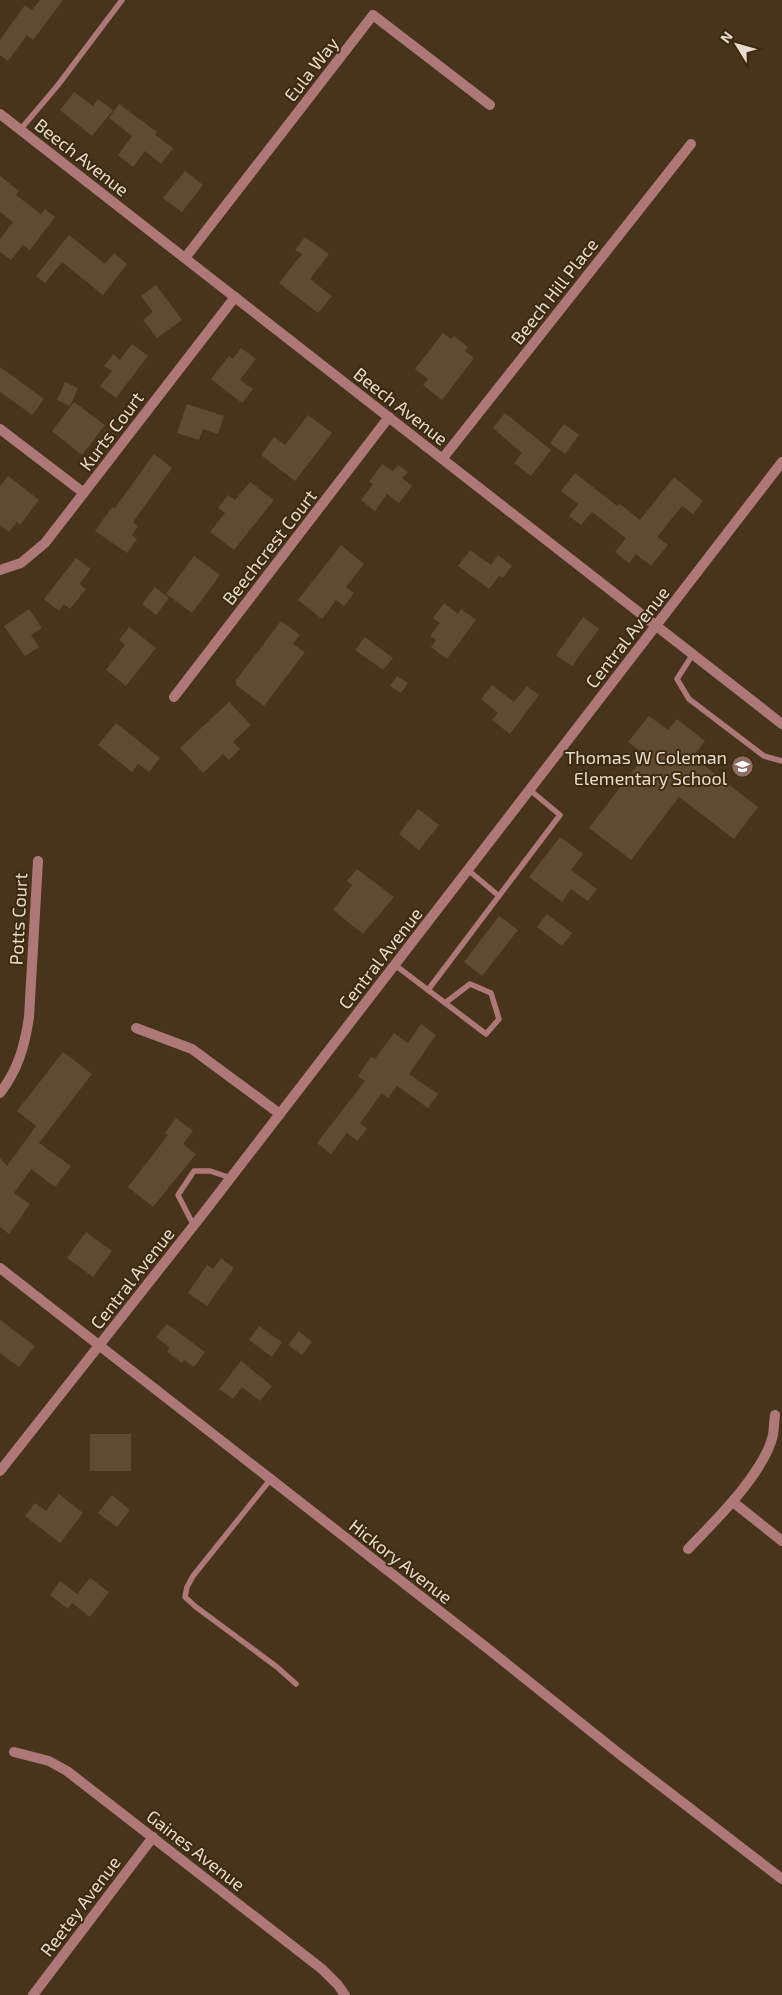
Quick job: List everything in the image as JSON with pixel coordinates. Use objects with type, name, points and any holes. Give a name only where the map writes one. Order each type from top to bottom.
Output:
[{"type":"street","name":"Eula Way","points":[[185,258],[373,15],[490,105]]},
{"type":"street","name":"Beech Avenue","points":[[0,114],[782,724]]},
{"type":"street","name":"Beech Hill Place","points":[[443,458],[691,144]]},
{"type":"street","name":"Kurts Court","points":[[0,570],[21,562],[38,551],[235,296]]},
{"type":"street","name":"Beechcrest Court","points":[[174,697],[389,417]]},
{"type":"street","points":[[0,428],[84,493]]},
{"type":"street","name":"Central Avenue","points":[[0,1471],[194,1226],[782,462]]},
{"type":"street","name":"Potts Court","points":[[0,1093],[18,1064],[26,1040],[38,861]]},
{"type":"street","points":[[136,1028],[192,1049],[280,1114]]},
{"type":"street","name":"Hickory Avenue","points":[[0,1268],[487,1648],[622,1756],[782,1879]]},
{"type":"street","points":[[688,1549],[733,1502],[764,1456],[773,1436],[775,1415]]},
{"type":"street","points":[[733,1502],[782,1541]]},
{"type":"street","name":"Gaines Avenue","points":[[14,1752],[48,1761],[67,1771],[322,1969],[345,1995]]},
{"type":"street","name":"Reetey Avenue","points":[[33,1995],[153,1837]]},
{"type":"lane","points":[[20,130],[58,84],[122,0]]},
{"type":"lane","points":[[693,654],[677,679],[689,699],[764,756],[782,761]]},
{"type":"lane","points":[[428,990],[560,815],[530,790]]},
{"type":"lane","points":[[468,870],[499,896]]},
{"type":"lane","points":[[395,965],[445,1003],[486,1034],[499,1019],[491,993],[470,984],[445,1003]]},
{"type":"lane","points":[[194,1226],[178,1195],[194,1171],[210,1171],[231,1178]]},
{"type":"lane","points":[[270,1480],[192,1576],[186,1587],[185,1597],[278,1667],[296,1684]]},
{"type":"building","points":[[40,0],[63,0],[33,40],[27,35],[8,61],[0,55],[0,40],[25,5],[32,10]]},
{"type":"building","points":[[74,92],[93,106],[98,99],[113,110],[92,136],[60,110]]},
{"type":"building","points":[[119,104],[157,132],[155,135],[173,148],[161,164],[145,151],[133,167],[118,155],[132,136],[109,118]]},
{"type":"building","points":[[185,171],[203,185],[182,212],[163,198]]},
{"type":"building","points":[[0,176],[19,191],[16,195],[41,214],[45,209],[55,217],[30,250],[23,245],[11,260],[0,252],[0,239],[13,222],[0,212]]},
{"type":"building","points":[[69,235],[105,264],[114,253],[127,264],[103,295],[62,262],[45,283],[36,276]]},
{"type":"building","points":[[305,237],[329,254],[310,279],[332,296],[318,313],[279,283],[302,254],[295,250]]},
{"type":"building","points":[[156,285],[182,320],[157,338],[143,320],[153,312],[141,296]]},
{"type":"building","points":[[443,333],[451,339],[454,336],[468,347],[465,351],[474,358],[442,400],[423,385],[428,379],[415,369]]},
{"type":"building","points":[[132,344],[148,356],[116,398],[100,386],[112,371],[104,366],[113,354],[120,360]]},
{"type":"building","points":[[241,348],[256,359],[240,380],[253,389],[242,403],[211,379],[229,356],[233,359]]},
{"type":"building","points":[[0,367],[44,399],[32,415],[0,392]]},
{"type":"building","points":[[65,382],[78,388],[70,406],[57,400]]},
{"type":"building","points":[[74,402],[105,425],[82,455],[52,431]]},
{"type":"building","points":[[187,404],[224,416],[218,434],[203,429],[199,440],[177,433]]},
{"type":"building","points":[[505,413],[551,450],[531,476],[514,463],[522,453],[493,428]]},
{"type":"building","points":[[308,415],[332,433],[295,481],[261,455],[274,437],[285,445]]},
{"type":"building","points":[[564,424],[579,435],[565,454],[550,443]]},
{"type":"building","points":[[154,454],[172,468],[133,522],[138,526],[132,535],[137,539],[127,553],[95,531],[112,507],[115,508]]},
{"type":"building","points":[[382,464],[393,471],[398,465],[408,472],[402,478],[412,486],[399,503],[387,494],[375,511],[361,500],[373,484],[369,482]]},
{"type":"building","points":[[575,473],[617,506],[620,504],[640,520],[674,477],[703,501],[693,514],[682,506],[657,537],[668,545],[651,566],[636,554],[629,563],[615,552],[626,538],[592,512],[581,525],[569,516],[578,504],[561,491]]},
{"type":"building","points":[[8,476],[39,500],[20,525],[17,522],[9,532],[0,525],[0,486]]},
{"type":"building","points":[[250,482],[274,500],[234,550],[210,532],[225,513],[218,508],[228,495],[235,500]]},
{"type":"building","points":[[341,545],[364,564],[346,587],[354,593],[344,606],[336,600],[322,619],[298,600]]},
{"type":"building","points":[[470,550],[491,565],[498,555],[512,566],[503,578],[499,576],[489,589],[458,566]]},
{"type":"building","points":[[194,556],[220,575],[192,613],[166,594]]},
{"type":"building","points":[[76,558],[91,569],[79,584],[86,589],[70,609],[64,604],[59,611],[44,599]]},
{"type":"building","points":[[155,587],[169,598],[156,615],[142,604]]},
{"type":"building","points":[[444,603],[458,614],[461,609],[476,620],[447,659],[431,647],[436,640],[430,636],[440,623],[433,618]]},
{"type":"building","points":[[29,609],[42,628],[31,635],[39,647],[25,656],[4,626]]},
{"type":"building","points":[[583,617],[599,629],[572,666],[556,655]]},
{"type":"building","points":[[281,621],[300,635],[293,644],[305,652],[264,706],[236,685],[236,680]]},
{"type":"building","points":[[129,627],[156,648],[126,686],[106,670],[125,645],[119,640]]},
{"type":"building","points":[[365,637],[393,658],[383,670],[355,650]]},
{"type":"building","points":[[397,676],[408,683],[401,693],[390,686]]},
{"type":"building","points":[[492,685],[514,702],[527,686],[539,695],[510,734],[492,720],[498,713],[481,699]]},
{"type":"building","points":[[229,702],[251,725],[233,742],[240,749],[229,760],[223,754],[203,773],[180,748]]},
{"type":"building","points":[[649,716],[668,730],[677,719],[705,741],[693,757],[758,807],[734,839],[679,797],[631,860],[589,828],[645,755],[628,742]]},
{"type":"building","points":[[116,723],[160,758],[149,772],[138,764],[132,772],[98,745]]},
{"type":"building","points":[[418,809],[439,825],[419,850],[399,834]]},
{"type":"building","points":[[560,837],[583,854],[571,870],[597,889],[588,901],[571,889],[562,902],[529,877]]},
{"type":"building","points":[[357,869],[394,897],[363,934],[333,910],[352,885],[347,881]]},
{"type":"building","points":[[547,914],[572,933],[562,946],[537,927]]},
{"type":"building","points":[[499,916],[518,930],[482,976],[464,962]]},
{"type":"building","points":[[421,1024],[436,1035],[409,1074],[438,1094],[428,1108],[397,1086],[388,1098],[382,1093],[360,1123],[367,1129],[357,1141],[347,1133],[331,1154],[317,1143],[365,1081],[358,1076],[371,1057],[375,1059],[394,1033],[408,1043]]},
{"type":"building","points":[[63,1052],[92,1074],[39,1143],[71,1166],[55,1187],[31,1169],[14,1193],[30,1204],[9,1234],[0,1227],[0,1158],[7,1166],[36,1126],[17,1111]]},
{"type":"building","points":[[176,1118],[193,1131],[183,1144],[196,1154],[153,1207],[128,1187],[168,1135],[165,1133]]},
{"type":"building","points":[[86,1232],[112,1251],[93,1277],[67,1258]]},
{"type":"building","points":[[221,1258],[234,1268],[207,1306],[188,1293],[207,1265],[213,1269]]},
{"type":"building","points":[[0,1320],[35,1346],[19,1367],[0,1353]]},
{"type":"building","points":[[167,1324],[205,1352],[194,1367],[184,1360],[182,1363],[167,1352],[170,1348],[156,1337]]},
{"type":"building","points":[[259,1326],[282,1342],[272,1357],[249,1340]]},
{"type":"building","points":[[299,1331],[312,1342],[302,1355],[288,1345]]},
{"type":"building","points":[[241,1361],[272,1386],[260,1401],[242,1387],[233,1399],[219,1389]]},
{"type":"building","points":[[90,1434],[131,1434],[131,1471],[90,1471]]},
{"type":"building","points":[[59,1494],[83,1513],[60,1543],[25,1516],[35,1503],[46,1511]]},
{"type":"building","points":[[112,1495],[130,1510],[117,1527],[98,1513]]},
{"type":"building","points":[[90,1578],[109,1592],[90,1617],[72,1603],[68,1609],[50,1595],[60,1581],[77,1594]]},
{"type":"place","name":"Thomas W Coleman Elementary School","points":[[743,767]]}]
